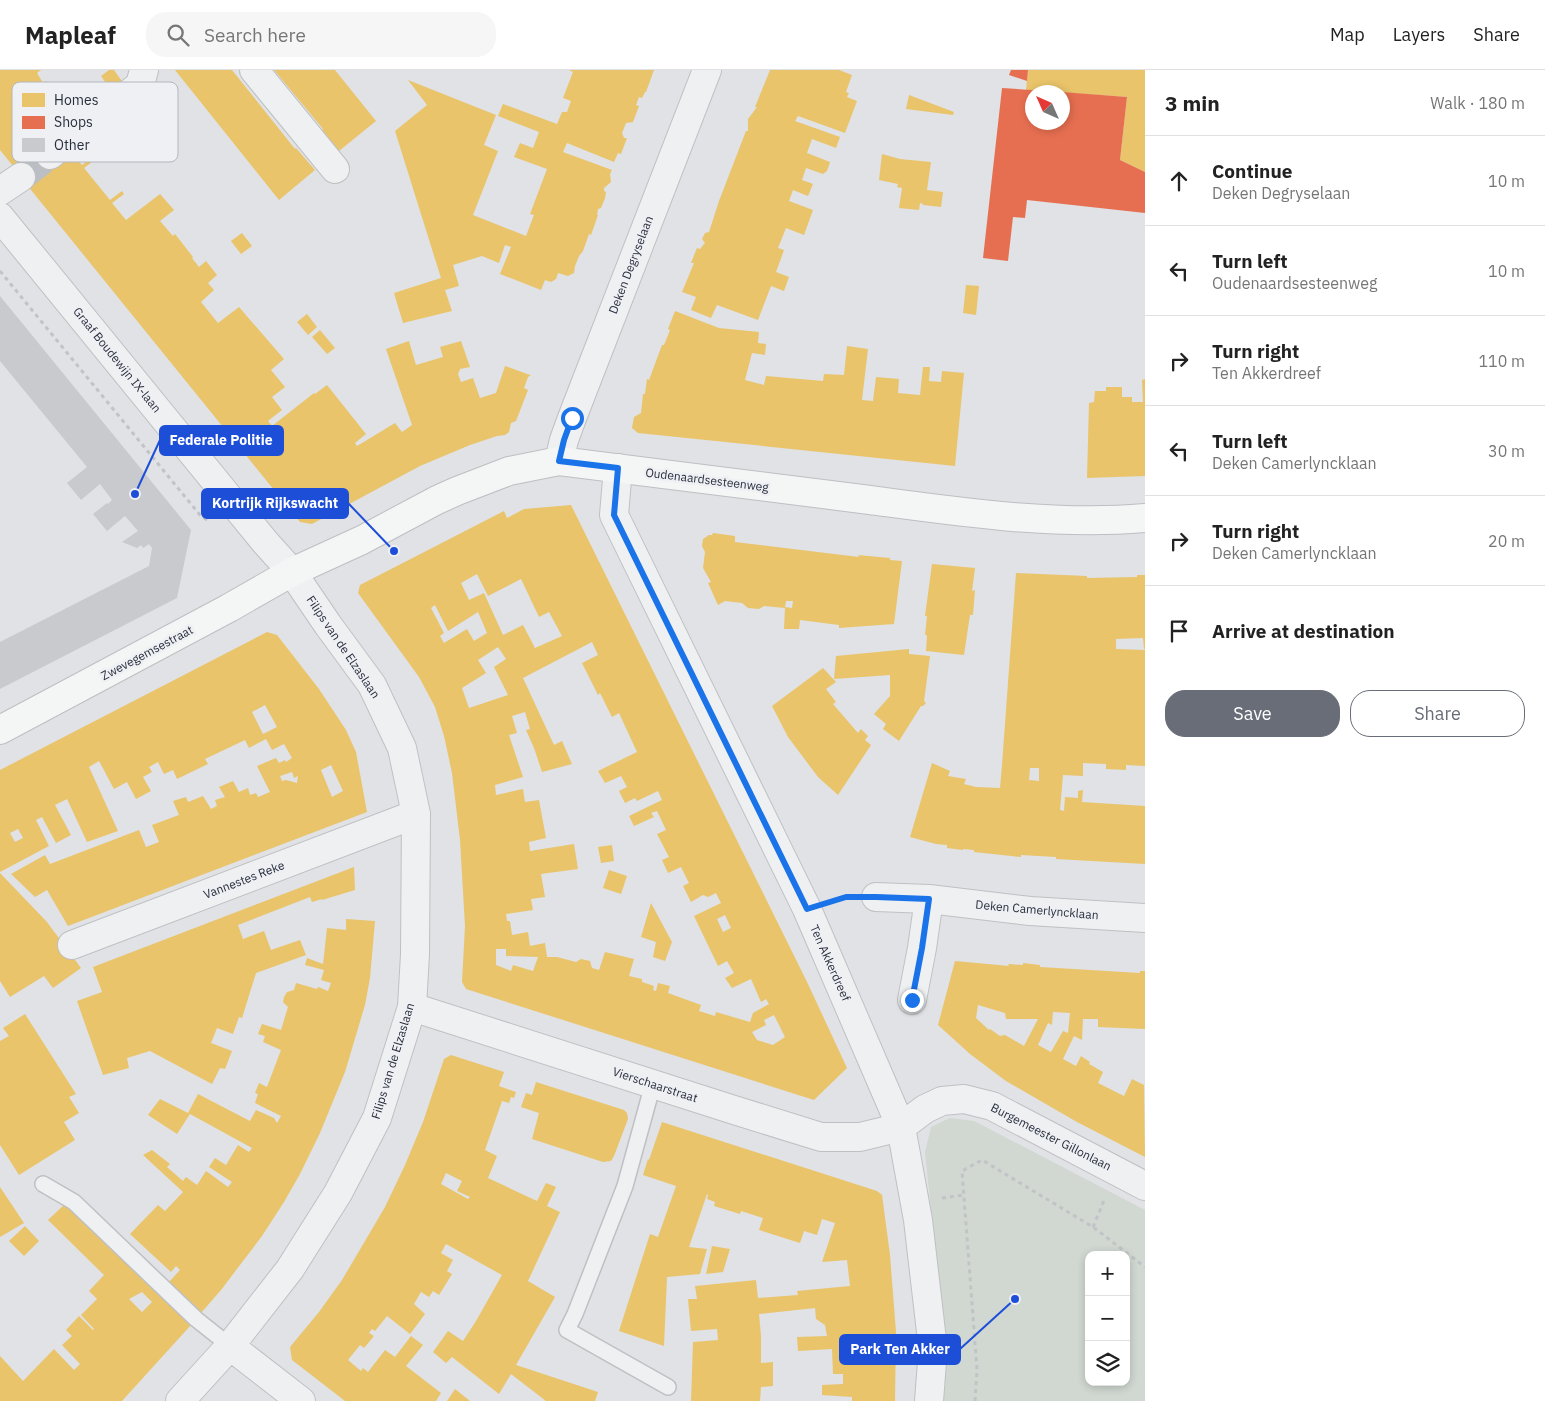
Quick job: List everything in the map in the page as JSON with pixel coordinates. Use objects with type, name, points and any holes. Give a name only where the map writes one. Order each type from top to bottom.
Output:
[{"type":"main road","name":"Oudenaardsesteenweg","points":[[292,572],[362,540],[457,491],[509,471],[559,461],[930,508],[1040,518],[1113,521],[1145,518]]},
{"type":"main road","name":"Zwevegemsestraat","points":[[0,730],[229,608],[292,572]]},
{"type":"street","points":[[254,70],[334,169]]},
{"type":"street","name":"Deken Degryselaan","points":[[559,461],[569,425],[706,70]]},
{"type":"street","name":"Graaf Boudewijn IX-laan","points":[[0,217],[292,572]]},
{"type":"street","name":"Ten Akkerdreef","points":[[618,468],[614,515],[807,909],[901,1127],[918,1220],[933,1349],[929,1401]]},
{"type":"street","name":"Filips van de Elzaslaan","points":[[180,1401],[230,1346],[290,1269],[338,1193],[377,1118],[412,1007],[415,954],[416,814],[402,748],[372,685],[292,572]]},
{"type":"street","name":"Vannestes Reke","points":[[72,945],[416,814]]},
{"type":"street","name":"Deken Camerlyncklaan","points":[[876,897],[929,899],[1030,911],[1145,918]]},
{"type":"street","points":[[912,1000],[929,899]]},
{"type":"street","name":"Vierschaarstraat","points":[[412,1007],[821,1136],[860,1137],[901,1127]]},
{"type":"street","name":"Burgemeester Gillonlaan","points":[[901,1127],[925,1109],[942,1101],[964,1099],[992,1106],[1145,1186]]},
{"type":"street","points":[[230,1346],[301,1401]]},
{"type":"lane","points":[[653,1084],[625,1186],[567,1330],[668,1386]]},
{"type":"lane","points":[[44,1184],[74,1202],[196,1319],[230,1346]]},
{"type":"path","points":[[807,909],[846,897],[876,897]]},
{"type":"path","points":[[975,1401],[977,1370],[962,1171],[982,1160],[1093,1227],[1145,1267]]},
{"type":"shaded area","points":[[950,1118],[974,1121],[1145,1210],[1145,1401],[943,1401],[945,1343],[925,1152],[931,1127]]},
{"type":"building: Homes","points":[[0,70],[41,70],[37,73],[42,82],[12,82],[12,162],[18,162],[13,166],[0,150]]},
{"type":"building: Homes","points":[[109,70],[114,70],[123,82],[105,82],[101,76]]},
{"type":"building: Homes","points":[[175,70],[232,70],[295,149],[315,170],[279,200]]},
{"type":"building: Homes","points":[[274,70],[335,70],[376,121],[339,151]]},
{"type":"building: Homes","points":[[569,70],[654,70],[646,92],[642,98],[639,97],[636,105],[639,106],[633,122],[626,123],[622,133],[624,138],[627,138],[621,154],[618,153],[614,162],[567,143],[563,152],[612,170],[610,174],[611,182],[604,188],[606,192],[605,198],[601,208],[598,209],[598,215],[591,235],[589,234],[583,251],[579,256],[574,273],[568,276],[558,273],[556,279],[551,282],[545,280],[541,290],[500,274],[511,247],[505,245],[499,263],[482,256],[453,265],[459,286],[445,290],[452,311],[403,323],[394,293],[441,278],[395,131],[427,105],[408,80],[496,115],[484,145],[498,151],[473,215],[526,236],[534,215],[530,214],[547,169],[514,157],[520,143],[533,148],[539,132],[498,116],[503,104],[557,124],[562,112],[567,112],[571,101],[563,98],[573,72]]},
{"type":"building: Homes","points":[[770,70],[839,70],[852,75],[846,92],[849,93],[847,97],[857,101],[845,133],[798,116],[795,121],[840,137],[836,148],[812,139],[807,153],[830,162],[827,171],[823,174],[806,168],[802,180],[813,184],[808,196],[793,190],[789,201],[813,210],[804,235],[786,228],[778,248],[784,250],[776,272],[789,277],[784,291],[771,286],[758,320],[717,305],[711,318],[691,310],[696,297],[682,292],[694,263],[691,263],[697,248],[700,249],[705,243],[702,239],[705,233],[709,232],[746,131],[748,131],[748,119],[757,107],[755,107]]},
{"type":"building: Homes","points":[[1028,70],[1145,70],[1145,172],[1120,160],[1127,97],[1070,93],[1070,85],[1026,85]]},
{"type":"building: Homes","points":[[909,95],[954,112],[953,115],[906,109]]},
{"type":"building: Homes","points":[[882,154],[900,159],[931,162],[927,190],[943,192],[941,207],[920,203],[919,210],[899,208],[902,188],[897,187],[898,184],[879,180]]},
{"type":"building: Homes","points":[[23,162],[79,162],[82,165],[86,162],[92,162],[84,168],[110,200],[122,191],[124,194],[112,203],[126,220],[160,194],[174,210],[160,221],[173,236],[175,234],[199,267],[206,261],[217,275],[208,283],[214,290],[201,302],[218,323],[239,307],[284,359],[271,370],[285,387],[272,397],[282,410],[268,421],[272,426],[327,385],[366,434],[355,443],[357,446],[395,423],[402,432],[412,425],[386,349],[409,341],[416,365],[443,357],[440,347],[461,341],[470,367],[460,369],[458,374],[461,382],[473,378],[480,398],[496,393],[505,366],[531,375],[528,377],[524,388],[528,390],[516,421],[511,423],[509,432],[505,435],[470,445],[420,466],[312,524],[300,522],[14,169]]},
{"type":"building: Homes","points":[[242,233],[252,246],[241,254],[231,241]]},
{"type":"building: Homes","points":[[966,285],[979,286],[976,315],[963,313]]},
{"type":"building: Homes","points":[[675,311],[719,328],[759,332],[758,343],[766,344],[765,355],[752,353],[745,380],[764,385],[766,376],[823,381],[824,374],[844,375],[847,346],[868,349],[862,400],[873,401],[876,377],[899,379],[898,393],[920,395],[923,367],[930,367],[929,381],[941,382],[942,371],[964,373],[955,466],[638,433],[632,428],[634,417],[641,413],[647,379],[649,380],[662,345],[664,345]]},
{"type":"building: Homes","points":[[307,314],[317,327],[308,335],[297,322]]},
{"type":"building: Homes","points":[[320,330],[335,348],[327,354],[312,337]]},
{"type":"building: Homes","points":[[1145,379],[1145,476],[1087,478],[1089,403],[1094,402],[1095,391],[1106,391],[1106,387],[1122,387],[1122,397],[1132,397],[1132,402],[1143,402],[1142,380]]},
{"type":"building: Homes","points":[[571,505],[808,984],[847,1068],[814,1100],[466,989],[462,982],[465,926],[460,840],[452,773],[444,736],[435,707],[419,677],[358,593],[360,585],[504,511],[507,518],[524,509]],"holes":[[[477,574],[488,596],[521,579],[539,617],[549,612],[562,636],[535,648],[523,625],[503,635],[484,593],[469,600],[461,583]],[[435,605],[448,631],[478,612],[487,633],[474,641],[467,629],[444,643],[440,636],[444,633],[431,608]],[[592,642],[598,655],[582,663],[598,695],[600,693],[612,717],[619,713],[637,752],[598,771],[605,783],[621,776],[627,787],[619,791],[625,803],[635,798],[637,801],[658,791],[662,800],[629,816],[634,826],[654,817],[651,813],[657,811],[666,830],[657,834],[669,857],[662,860],[668,873],[681,867],[689,883],[683,886],[691,902],[703,895],[708,897],[716,893],[721,903],[694,916],[718,966],[727,961],[734,973],[725,978],[732,988],[751,979],[761,1002],[766,999],[769,1004],[753,1013],[750,1022],[716,1012],[715,1016],[699,1011],[701,1005],[668,993],[670,986],[658,983],[656,991],[653,990],[654,986],[642,982],[642,979],[629,976],[634,959],[605,952],[599,970],[592,968],[590,961],[581,959],[576,962],[557,957],[547,957],[545,943],[530,946],[528,932],[512,935],[510,921],[507,921],[506,914],[533,910],[531,899],[545,897],[541,874],[578,869],[574,844],[530,851],[529,842],[546,838],[539,800],[525,802],[523,789],[496,795],[495,785],[523,777],[509,735],[517,733],[512,716],[525,712],[530,729],[526,730],[542,772],[572,764],[562,741],[554,745],[523,678]],[[498,647],[506,659],[494,667],[508,695],[469,708],[462,688],[486,673],[478,660]],[[725,915],[731,928],[723,932],[717,919]],[[496,949],[506,949],[506,956],[538,957],[533,971],[513,965],[511,971],[496,965]],[[774,1015],[785,1037],[773,1045],[757,1040],[752,1032],[766,1025],[764,1020]]]},
{"type":"building: Homes","points":[[713,533],[735,536],[735,542],[859,557],[858,555],[890,558],[890,560],[902,561],[894,624],[839,628],[839,625],[800,620],[799,629],[784,629],[785,608],[764,606],[759,609],[748,608],[742,603],[725,601],[718,605],[708,583],[711,582],[703,568],[705,552],[702,546],[703,539]],"holes":[[[786,601],[793,601],[792,608],[785,607]]]},
{"type":"building: Homes","points":[[932,564],[975,568],[972,591],[975,590],[973,615],[970,615],[964,655],[926,651],[927,616],[925,616]]},
{"type":"building: Homes","points":[[1016,573],[1087,576],[1087,578],[1137,577],[1137,575],[1145,575],[1145,649],[1143,638],[1116,639],[1116,649],[1145,650],[1145,766],[1126,765],[1126,770],[1106,769],[1106,764],[1083,763],[1083,776],[1063,775],[1060,810],[1064,811],[1065,797],[1078,798],[1078,791],[1083,790],[1082,802],[1145,806],[1145,864],[1021,855],[1021,857],[974,852],[974,850],[947,848],[947,845],[910,837],[932,763],[950,771],[948,776],[966,779],[964,784],[976,787],[1000,788]],"holes":[[[1030,768],[1039,768],[1039,781],[1029,780]]]},
{"type":"building: Homes","points":[[267,632],[277,635],[319,689],[346,730],[356,752],[367,812],[68,926],[47,890],[35,897],[11,874],[45,855],[50,864],[139,830],[146,847],[159,842],[152,825],[179,815],[173,801],[186,797],[188,802],[203,796],[211,809],[217,806],[215,800],[225,797],[219,787],[233,781],[239,792],[248,788],[250,795],[256,793],[258,797],[270,792],[257,766],[276,758],[279,763],[285,760],[286,762],[292,758],[284,744],[272,750],[266,739],[249,748],[245,740],[205,759],[208,764],[177,779],[173,770],[164,774],[158,762],[149,767],[152,772],[143,777],[151,791],[136,799],[127,782],[114,789],[99,761],[89,767],[118,831],[87,842],[67,799],[55,805],[71,835],[56,843],[42,817],[36,820],[49,846],[0,872],[0,770]],"holes":[[[265,705],[277,727],[263,734],[252,712]],[[331,765],[343,791],[332,797],[321,770]],[[292,772],[294,778],[298,776],[297,783],[286,780],[282,781],[280,776]],[[18,829],[23,838],[15,842],[10,833]]]},
{"type":"building: Homes","points":[[909,649],[909,654],[930,656],[924,701],[926,703],[921,706],[899,741],[883,729],[886,724],[874,714],[890,696],[890,675],[834,679],[836,656]]},
{"type":"building: Homes","points":[[823,668],[836,682],[826,689],[836,702],[833,704],[858,733],[861,729],[868,736],[865,740],[871,745],[838,795],[818,777],[788,737],[772,706]]},
{"type":"building: Homes","points":[[612,845],[614,861],[601,863],[598,847]]},
{"type":"building: Homes","points":[[354,867],[355,890],[312,902],[310,897],[238,925],[243,939],[264,931],[271,950],[300,940],[306,955],[256,973],[242,1018],[239,1017],[233,1034],[217,1028],[211,1043],[232,1051],[225,1069],[220,1068],[212,1084],[150,1051],[127,1058],[129,1068],[103,1075],[77,1001],[102,992],[93,967]]},
{"type":"building: Homes","points":[[609,870],[627,876],[621,894],[603,888]]},
{"type":"building: Homes","points":[[0,873],[47,922],[81,968],[53,988],[44,976],[10,997],[0,981]]},
{"type":"building: Homes","points":[[651,903],[672,942],[665,961],[653,957],[656,942],[641,937]]},
{"type":"building: Homes","points":[[346,919],[375,921],[370,978],[365,1005],[345,1072],[320,1133],[284,1202],[262,1236],[201,1313],[168,1283],[180,1270],[176,1266],[171,1272],[130,1234],[158,1205],[165,1211],[183,1192],[143,1155],[152,1150],[170,1164],[167,1167],[183,1181],[186,1177],[197,1185],[206,1171],[228,1187],[232,1182],[209,1167],[215,1158],[226,1165],[238,1145],[249,1152],[252,1148],[190,1114],[177,1134],[148,1115],[160,1099],[188,1113],[198,1094],[250,1121],[256,1110],[274,1118],[277,1123],[281,1116],[255,1103],[258,1094],[255,1093],[259,1083],[267,1087],[281,1050],[263,1042],[265,1036],[258,1034],[262,1024],[281,1030],[288,1007],[283,1002],[284,997],[287,992],[294,990],[296,983],[328,991],[331,983],[321,980],[324,970],[305,965],[307,958],[323,964],[327,928],[346,930]]},
{"type":"building: Homes","points":[[955,961],[1009,966],[1008,964],[1023,965],[1023,963],[1040,965],[1040,967],[1140,973],[1140,971],[1145,971],[1145,1029],[1098,1027],[1098,1019],[1083,1019],[1082,1040],[1074,1036],[1063,1059],[1076,1066],[1081,1056],[1090,1062],[1089,1064],[1103,1072],[1098,1083],[1124,1096],[1132,1079],[1144,1085],[1145,1157],[1077,1122],[1006,1081],[970,1054],[938,1025]],"holes":[[[978,1005],[1005,1013],[1006,1019],[1038,1019],[1024,1046],[1005,1035],[1000,1036],[989,1030],[976,1018]],[[1053,1012],[1070,1013],[1068,1033],[1063,1031],[1051,1052],[1038,1045],[1048,1023],[1052,1025]]]},
{"type":"building: Homes","points":[[25,1014],[76,1094],[69,1097],[79,1113],[64,1122],[75,1140],[19,1175],[0,1145],[0,1041],[9,1036],[3,1028]]},
{"type":"building: Homes","points":[[451,1055],[504,1072],[499,1086],[516,1092],[514,1098],[511,1097],[509,1103],[502,1101],[485,1150],[497,1156],[488,1178],[537,1201],[546,1183],[556,1187],[547,1206],[560,1212],[528,1281],[555,1297],[516,1365],[598,1392],[595,1401],[546,1401],[511,1374],[499,1394],[452,1357],[446,1363],[433,1352],[448,1331],[463,1341],[502,1275],[446,1244],[441,1253],[453,1260],[447,1271],[452,1274],[439,1295],[433,1291],[429,1297],[421,1292],[414,1304],[425,1314],[410,1334],[387,1316],[375,1331],[372,1329],[369,1333],[374,1336],[364,1348],[360,1345],[348,1360],[361,1371],[363,1368],[368,1372],[385,1350],[395,1357],[411,1336],[423,1345],[406,1366],[441,1393],[436,1401],[345,1401],[292,1360],[290,1347],[342,1280],[385,1207],[423,1122],[444,1059]],"holes":[[[446,1173],[462,1181],[457,1191],[470,1197],[468,1199],[441,1184]]]},
{"type":"building: Homes","points":[[536,1082],[624,1110],[627,1113],[628,1119],[611,1161],[603,1162],[532,1139],[539,1113],[521,1107],[526,1093],[532,1095]]},
{"type":"building: Homes","points":[[662,1122],[877,1191],[882,1195],[890,1255],[896,1332],[895,1401],[852,1401],[852,1397],[822,1395],[822,1385],[843,1384],[843,1374],[833,1374],[832,1349],[798,1351],[797,1337],[827,1336],[825,1325],[816,1319],[815,1308],[759,1314],[761,1363],[773,1362],[773,1386],[761,1387],[760,1401],[691,1401],[693,1342],[718,1340],[717,1329],[691,1331],[688,1299],[697,1299],[695,1286],[756,1280],[758,1298],[798,1295],[797,1291],[850,1286],[847,1260],[822,1262],[835,1223],[822,1219],[817,1235],[804,1231],[800,1243],[759,1230],[763,1218],[741,1211],[740,1214],[714,1206],[715,1202],[707,1199],[707,1194],[689,1247],[707,1249],[700,1274],[667,1277],[664,1346],[619,1331],[650,1234],[658,1237],[676,1186],[643,1175]]},
{"type":"building: Homes","points":[[0,1187],[24,1223],[0,1237]]},
{"type":"building: Homes","points":[[65,1204],[191,1325],[122,1401],[0,1401],[0,1356],[23,1381],[54,1349],[74,1370],[80,1364],[62,1345],[72,1336],[66,1330],[79,1316],[94,1329],[81,1315],[97,1299],[89,1291],[104,1275],[48,1220]],"holes":[[[142,1292],[152,1302],[142,1312],[129,1299]]]},
{"type":"building: Homes","points":[[25,1226],[39,1241],[24,1256],[9,1241]]},
{"type":"building: Homes","points":[[712,1246],[730,1249],[723,1272],[706,1274]]},
{"type":"building: Homes","points":[[455,1389],[470,1401],[447,1401]]},
{"type":"building: Shops","points":[[1011,70],[1028,70],[1027,81],[1009,75]]},
{"type":"building: Shops","points":[[1002,88],[1025,90],[1025,130],[1070,130],[1070,93],[1127,97],[1120,160],[1145,172],[1145,213],[1027,200],[1025,218],[1013,217],[1008,261],[983,258]]},
{"type":"building: Other","points":[[0,296],[191,530],[177,598],[0,689],[0,642],[149,566],[152,548],[149,544],[143,548],[141,545],[137,548],[122,542],[138,531],[125,516],[107,531],[93,514],[112,500],[100,484],[81,500],[67,483],[87,467],[0,361]]},
{"type":"tunnel","points":[[21,177],[41,162]]},
{"type":"place","name":"Federale Politie","points":[[135,494]]},
{"type":"place","name":"Kortrijk Rijkswacht","points":[[394,551]]},
{"type":"place","name":"Park Ten Akker","points":[[1015,1299]]},
{"type":"route","points":[[572,418],[559,461],[618,468],[614,515],[807,909],[846,897],[929,899],[912,1000]]}]
